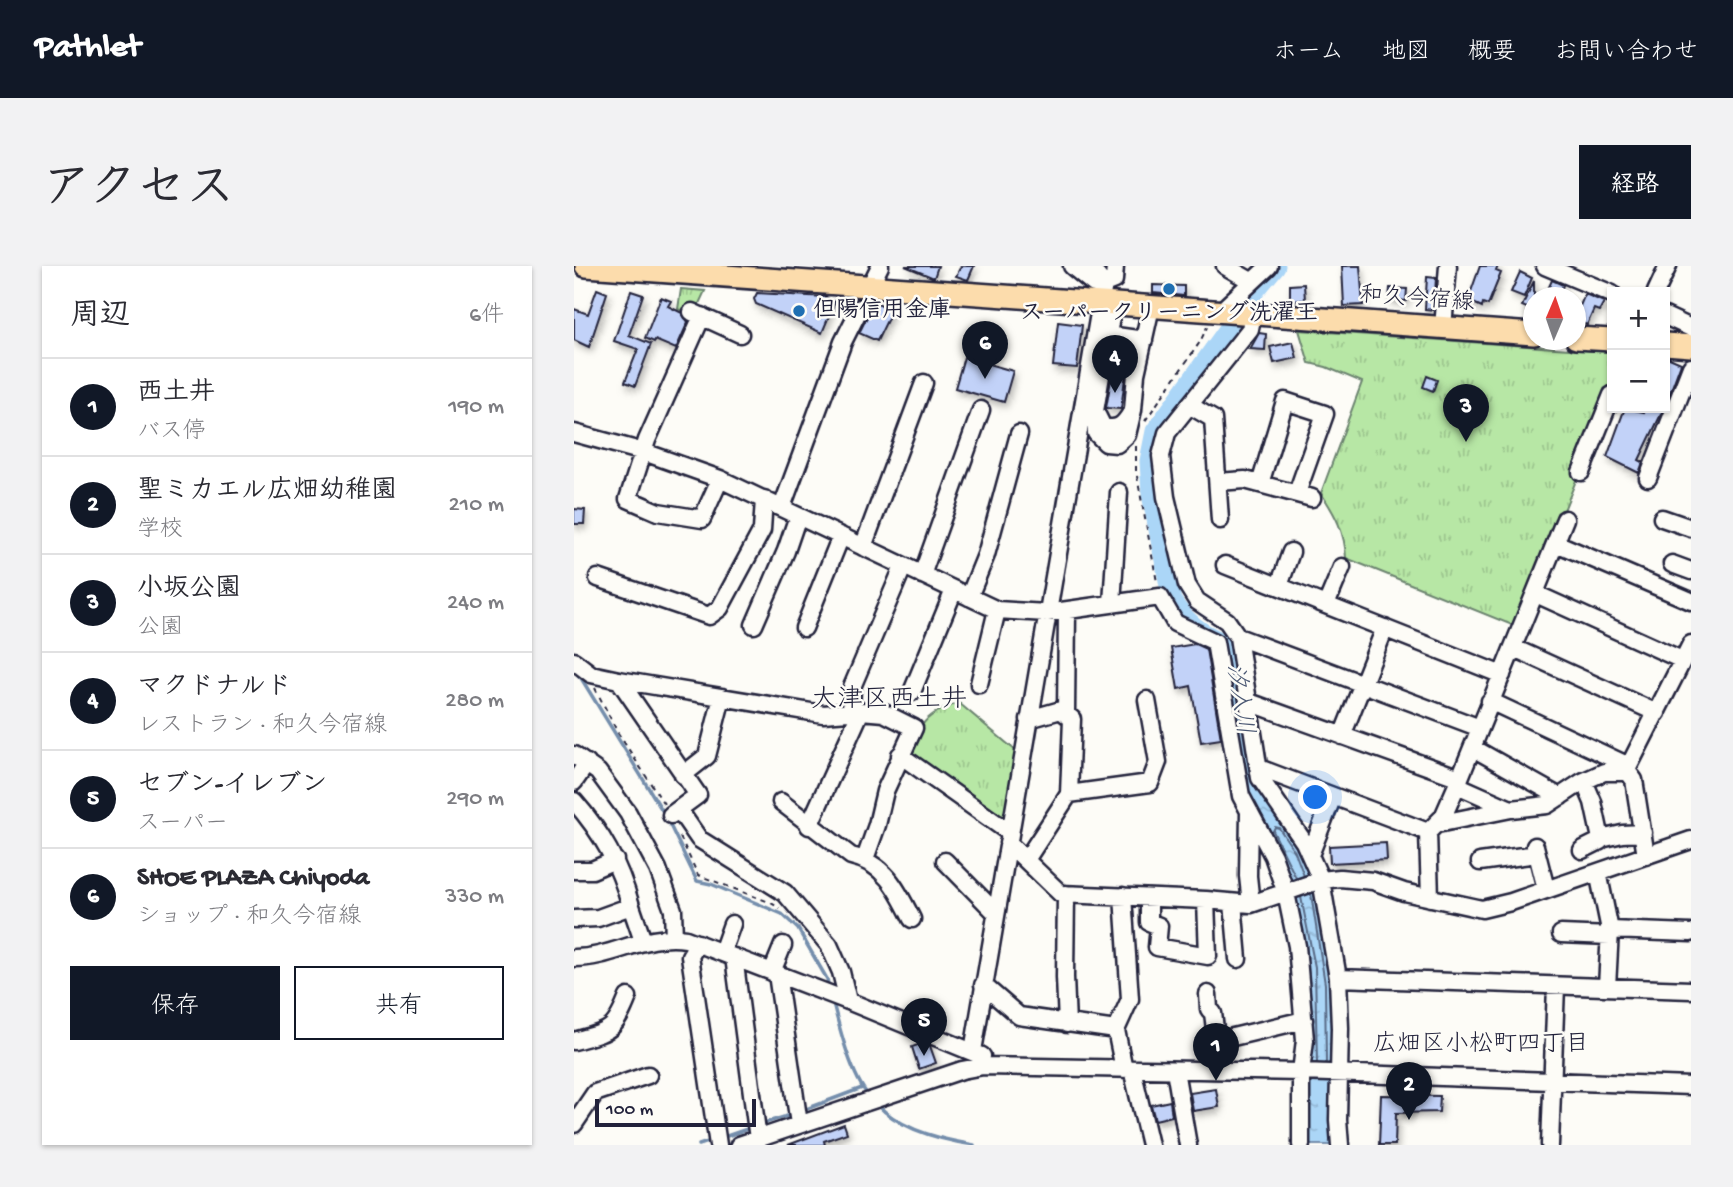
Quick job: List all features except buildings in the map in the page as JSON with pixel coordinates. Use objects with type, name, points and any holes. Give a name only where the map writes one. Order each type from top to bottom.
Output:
[{"type":"main road","name":"和久今宿線","points":[[586,266],[733,272],[870,286],[1105,296],[1151,307],[1523,333]]},
{"type":"main road","points":[[1586,339],[1607,340]]},
{"type":"main road","points":[[1670,344],[1691,346]]},
{"type":"street","points":[[870,286],[880,266]]},
{"type":"street","points":[[1072,266],[1105,296]]},
{"type":"street","points":[[1089,266],[1105,296],[1109,335],[1095,411],[1096,433],[1106,443],[1117,444],[1127,435],[1133,410],[1136,374],[1151,307]]},
{"type":"street","points":[[973,1051],[1047,614],[1105,296],[1114,280],[1115,266]]},
{"type":"street","points":[[1225,266],[1251,281]]},
{"type":"street","points":[[1225,312],[1251,281],[1269,266]]},
{"type":"street","points":[[1443,328],[1448,266]]},
{"type":"street","points":[[1545,266],[1607,292]]},
{"type":"street","points":[[1658,287],[1668,266]]},
{"type":"street","points":[[782,507],[843,342],[860,308]]},
{"type":"street","points":[[720,479],[702,519],[658,512],[628,499],[647,440],[697,314],[740,334]]},
{"type":"street","points":[[1253,314],[1250,329],[1167,433],[1161,456],[1166,497],[1187,585],[1198,601],[1227,621],[1238,637],[1260,778],[1304,842],[1321,880],[1338,978],[1340,1145]]},
{"type":"street","points":[[1670,318],[1691,328]]},
{"type":"street","points":[[1109,335],[1144,340]]},
{"type":"street","points":[[1648,478],[1691,367]]},
{"type":"street","points":[[863,547],[924,383]]},
{"type":"street","points":[[1218,482],[1245,480],[1304,496],[1325,414],[1285,401],[1260,484]]},
{"type":"street","points":[[1189,405],[1213,419],[1220,520]]},
{"type":"street","points":[[1581,472],[1607,407]]},
{"type":"street","points":[[922,575],[981,410]]},
{"type":"street","points":[[574,433],[644,452],[720,479],[998,610],[1047,614],[1160,597],[1175,623],[1215,642],[1241,796],[1273,856],[1286,892],[1297,946],[1305,1040],[1301,1072],[1301,1145]]},
{"type":"street","points":[[969,597],[986,555],[1019,434]]},
{"type":"street","points":[[1112,604],[1119,492]]},
{"type":"street","points":[[598,578],[709,616],[720,608],[762,530],[764,499]]},
{"type":"street","points":[[754,625],[799,516]]},
{"type":"street","points":[[1662,518],[1691,528]]},
{"type":"street","points":[[1430,898],[1433,828],[1443,817],[1459,781],[1565,519]]},
{"type":"street","points":[[804,628],[841,536]]},
{"type":"street","points":[[1556,543],[1691,601]]},
{"type":"street","points":[[1279,586],[1291,552]]},
{"type":"street","points":[[1672,564],[1691,571]]},
{"type":"street","points":[[1225,565],[1502,674]]},
{"type":"street","points":[[809,826],[856,712],[852,687],[904,567]]},
{"type":"street","points":[[1326,605],[1342,567]]},
{"type":"street","points":[[912,692],[954,590]]},
{"type":"street","points":[[1536,594],[1682,660]]},
{"type":"street","points":[[979,684],[998,610]]},
{"type":"street","points":[[1066,715],[1067,610]]},
{"type":"street","points":[[1342,736],[1385,628]]},
{"type":"street","points":[[1238,637],[1480,728]]},
{"type":"street","points":[[1629,769],[1691,644]]},
{"type":"street","points":[[1514,648],[1657,713]]},
{"type":"street","points":[[574,661],[592,674],[619,680],[823,714],[884,713],[914,727],[885,791],[877,825],[864,859]]},
{"type":"street","points":[[619,680],[698,795],[675,813],[699,839],[785,893],[829,945],[841,972],[848,1001]]},
{"type":"street","points":[[683,775],[707,756],[722,698]]},
{"type":"street","points":[[1069,794],[1150,783],[1158,762],[1147,700]]},
{"type":"street","points":[[1490,701],[1629,769],[1634,780],[1646,856]]},
{"type":"street","points":[[1249,702],[1459,781],[1511,810]]},
{"type":"street","points":[[1026,860],[1069,794],[1072,719],[1061,710],[1029,719]]},
{"type":"street","points":[[1473,748],[1560,797]]},
{"type":"street","points":[[900,755],[1009,838],[1026,860],[1061,894],[1251,904],[1321,880],[1340,878],[1373,881],[1404,892],[1482,909],[1511,902],[1691,840]]},
{"type":"street","points":[[574,782],[580,759],[598,772],[628,813],[659,869],[673,910],[674,938]]},
{"type":"street","points":[[1259,768],[1333,796],[1433,828],[1511,810],[1548,805],[1584,781],[1604,772],[1629,769]]},
{"type":"street","points":[[1584,781],[1593,802],[1601,838]]},
{"type":"street","points":[[1310,855],[1333,796]]},
{"type":"street","points":[[574,801],[597,828],[615,860],[643,942]]},
{"type":"street","points":[[781,802],[851,856],[864,859],[886,874],[912,919]]},
{"type":"street","points":[[1249,812],[1248,876],[1251,904]]},
{"type":"street","points":[[1582,850],[1601,838],[1643,833]]},
{"type":"street","points":[[1480,862],[1535,849],[1546,889]]},
{"type":"street","points":[[574,870],[592,870],[615,860]]},
{"type":"street","points":[[945,861],[996,913]]},
{"type":"street","points":[[1598,872],[1610,933],[1607,987]]},
{"type":"street","points":[[1066,894],[1067,1024]]},
{"type":"street","points":[[1123,896],[1130,999],[1116,1030],[1150,1145]]},
{"type":"street","points":[[1149,898],[1149,922],[1159,926],[1157,947],[1208,956],[1206,900]]},
{"type":"street","points":[[1233,903],[1238,959]]},
{"type":"street","points":[[574,919],[598,918],[631,906]]},
{"type":"street","points":[[732,924],[728,955],[756,1129]]},
{"type":"street","points":[[1561,934],[1691,933]]},
{"type":"street","points":[[574,958],[593,956],[657,938],[698,943],[973,1051],[999,1066]]},
{"type":"street","points":[[698,943],[690,956],[717,1140]]},
{"type":"street","points":[[756,1129],[783,1138],[797,1115],[775,973],[783,945]]},
{"type":"street","points":[[1338,978],[1691,990]]},
{"type":"street","points":[[984,985],[1019,1016],[1116,1030]]},
{"type":"street","points":[[1550,1145],[1556,986]]},
{"type":"street","points":[[1208,994],[1220,1070]]},
{"type":"street","points":[[574,1041],[607,1032],[619,1021],[628,997]]},
{"type":"street","points":[[1216,1041],[1304,1020]]},
{"type":"street","points":[[797,1115],[962,1070],[999,1066],[1339,1073],[1691,1086]]},
{"type":"street","points":[[1175,1070],[1188,1145]]},
{"type":"street","points":[[574,1125],[595,1093],[649,1075]]},
{"type":"street","points":[[738,1145],[756,1129]]},
{"type":"green space","points":[[681,289],[705,291],[697,308],[688,313],[678,309]]},
{"type":"green space","points":[[1299,330],[1523,346],[1523,350],[1607,352],[1607,403],[1517,627],[1346,558],[1344,540],[1338,524],[1321,493],[1362,382],[1309,363]]},
{"type":"green space","points":[[959,703],[1016,751],[1004,823],[908,756],[925,722],[938,711]]},
{"type":"water","points":[[1251,740],[1305,854],[1313,874],[1324,921],[1331,981],[1332,1145],[1308,1145],[1307,1092],[1312,1050],[1308,967],[1295,904],[1249,789]]},
{"type":"waterway","name":"汐入川","points":[[1258,801],[1248,774],[1232,656],[1222,643],[1189,621],[1172,601],[1151,494],[1149,461],[1155,431],[1276,266]]},
{"type":"waterway","points":[[574,671],[581,678],[665,815],[697,881],[711,884],[782,914],[798,929],[827,979],[829,989]]},
{"type":"waterway","points":[[832,999],[851,1064],[869,1096]]},
{"type":"waterway","points":[[801,1111],[862,1088]]},
{"type":"waterway","points":[[877,1104],[909,1127],[948,1140],[974,1145]]},
{"type":"waterway","points":[[761,1124],[794,1114]]},
{"type":"waterway","points":[[721,1138],[750,1128]]},
{"type":"waterway","points":[[699,1145],[714,1140]]},
{"type":"place","name":"スーパークリーニング洗濯王","points":[[1169,289]]},
{"type":"place","name":"但陽信用金庫","points":[[799,311]]},
{"type":"place","name":"SHOE PLAZA Chiyoda","points":[[985,379]]},
{"type":"place","name":"マクドナルド","points":[[1115,393]]},
{"type":"place","name":"小坂公園","points":[[1466,442]]},
{"type":"place","name":"セブン-イレブン","points":[[924,1056]]},
{"type":"place","name":"西土井","points":[[1216,1081]]},
{"type":"place","name":"聖ミカエル広畑幼稚園","points":[[1409,1120]]},
{"type":"district","name":"大津区西土井","points":[[889,701]]},
{"type":"district","name":"広畑区小松町四丁目","points":[[1481,1045]]}]
